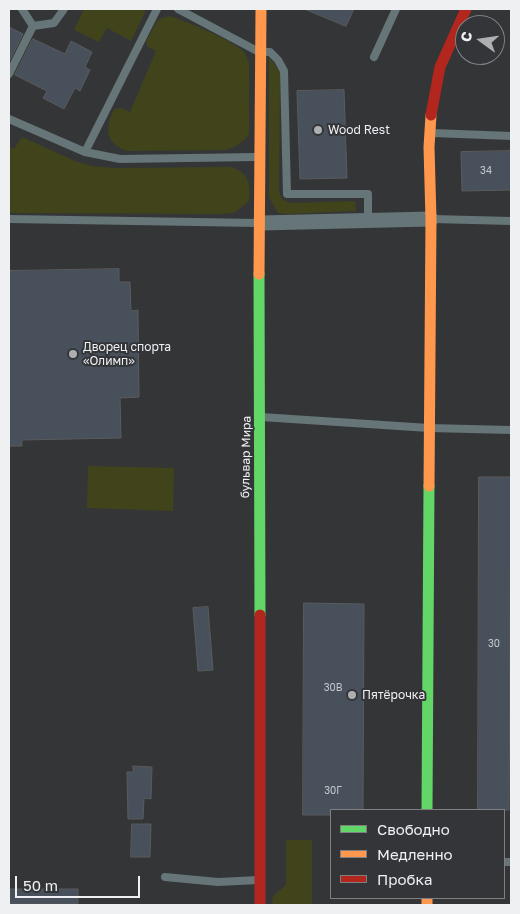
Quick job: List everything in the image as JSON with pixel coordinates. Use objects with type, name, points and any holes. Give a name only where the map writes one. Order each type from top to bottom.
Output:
[{"type":"street","name":"бульвар Мира","points":[[260,905],[261,417],[259,52],[261,9]]},
{"type":"street","points":[[427,809],[430,133],[432,103],[438,74],[466,9]]},
{"type":"street","points":[[260,224],[368,222],[431,218]]},
{"type":"lane","points":[[22,9],[33,26]]},
{"type":"lane","points":[[33,26],[54,23],[64,9]]},
{"type":"lane","points":[[85,152],[157,9]]},
{"type":"lane","points":[[178,9],[259,52],[270,52],[284,71],[287,194],[368,194],[368,222]]},
{"type":"lane","points":[[374,57],[396,9]]},
{"type":"lane","points":[[9,74],[33,26]]},
{"type":"lane","points":[[9,119],[85,152],[120,159],[259,157]]},
{"type":"lane","points":[[430,133],[511,136]]},
{"type":"lane","points":[[431,218],[511,221]]},
{"type":"lane","points":[[9,219],[260,224]]},
{"type":"lane","points":[[261,417],[429,428],[511,430]]},
{"type":"lane","points":[[165,876],[218,882],[259,880]]},
{"type":"green space","points":[[84,9],[145,9],[145,12],[131,41],[107,28],[99,42],[74,30]]},
{"type":"green space","points":[[168,16],[217,36],[236,46],[245,54],[249,63],[249,134],[236,146],[225,150],[127,151],[114,144],[111,139],[108,129],[114,109],[121,108],[130,112],[156,51],[147,46],[146,41],[158,20]]},
{"type":"green space","points":[[269,57],[280,72],[279,192],[282,199],[290,203],[355,201],[356,211],[278,213],[269,197]]},
{"type":"green space","points":[[22,137],[75,161],[92,166],[114,168],[231,167],[242,172],[248,180],[250,189],[249,201],[234,213],[222,214],[9,213],[9,147],[14,149]]},
{"type":"green space","points":[[88,466],[174,468],[173,511],[87,508]]},
{"type":"green space","points":[[286,840],[312,840],[312,905],[272,905],[273,896],[286,885]]},
{"type":"building","points":[[305,9],[354,9],[346,26]]},
{"type":"building","points":[[9,27],[23,34],[9,62]]},
{"type":"building","points":[[33,39],[65,54],[71,41],[92,52],[85,67],[90,70],[80,91],[75,88],[64,109],[43,98],[47,91],[15,75]]},
{"type":"building","points":[[344,90],[347,178],[300,179],[297,91]]},
{"type":"building","points":[[511,151],[511,190],[462,191],[461,152]]},
{"type":"building","name":"Дворец спорта «Олимп»","points":[[119,269],[119,282],[130,282],[131,311],[138,310],[139,397],[120,398],[121,438],[22,440],[22,446],[9,446],[9,271]]},
{"type":"building","points":[[479,477],[511,477],[509,810],[478,809]]},
{"type":"building","points":[[304,603],[364,604],[363,809],[330,809],[330,815],[303,815]]},
{"type":"building","points":[[208,607],[213,670],[198,671],[193,608]]},
{"type":"building","points":[[133,766],[152,767],[151,799],[144,798],[143,819],[128,819],[127,772],[133,772]]},
{"type":"building","points":[[132,824],[151,824],[150,857],[131,857]]},
{"type":"building","points":[[9,889],[78,889],[78,904],[9,904]]},
{"type":"traffic: fast","points":[[259,274],[260,615]]},
{"type":"traffic: fast","points":[[427,809],[429,486]]},
{"type":"traffic: slow","points":[[259,274],[261,9]]},
{"type":"traffic: slow","points":[[429,486],[431,219],[429,147],[431,115]]},
{"type":"traffic: slow","points":[[427,899],[427,905]]},
{"type":"traffic: jam","points":[[431,115],[440,67],[466,9]]},
{"type":"traffic: jam","points":[[260,615],[260,905]]},
{"type":"place","name":"Wood Rest","points":[[318,130]]},
{"type":"place","name":"Дворец спорта «Олимп»","points":[[73,354]]},
{"type":"place","name":"Пятёрочка","points":[[352,695]]}]
